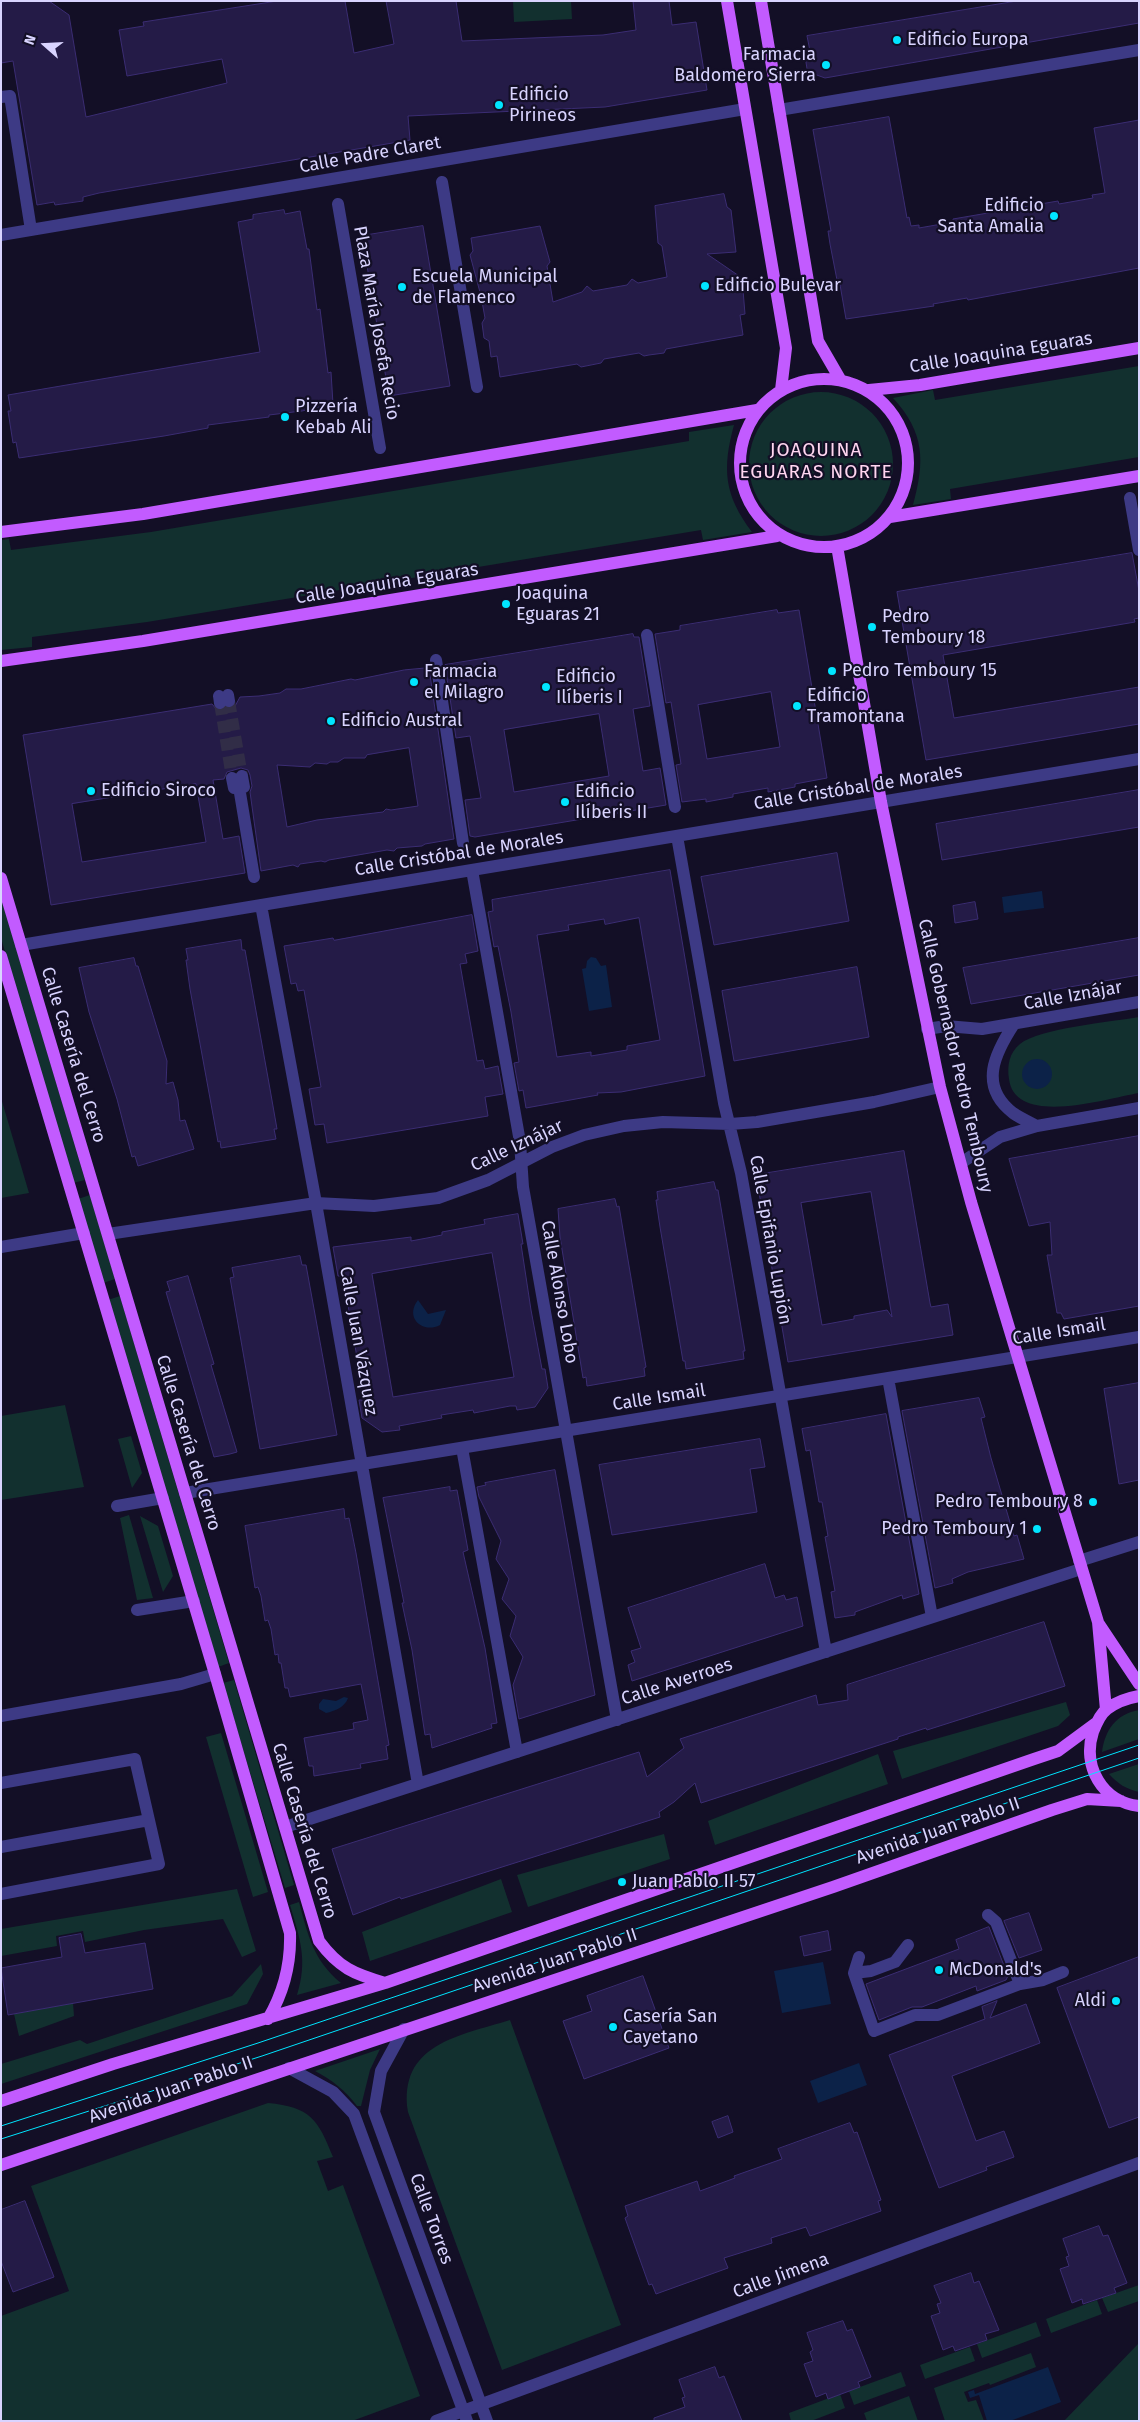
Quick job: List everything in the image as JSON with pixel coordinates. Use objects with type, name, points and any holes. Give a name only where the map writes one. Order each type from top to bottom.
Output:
[{"type":"main road","points":[[727,1],[786,348],[781,390]]},
{"type":"main road","points":[[761,1],[818,341],[840,379]]},
{"type":"main road","name":"Calle Joaquina Eguaras","points":[[869,390],[920,385],[1139,348]]},
{"type":"main road","points":[[840,379],[869,390],[890,407],[903,428],[909,450],[909,473],[903,496],[890,517],[867,534],[837,546],[808,545],[778,536],[761,521],[748,503],[740,478],[739,456],[745,431],[757,410],[781,390],[810,381],[840,379]]},
{"type":"main road","points":[[1,532],[143,514],[757,410]]},
{"type":"main road","points":[[890,517],[1139,476]]},
{"type":"main road","name":"Calle Joaquina Eguaras","points":[[1,661],[153,640],[778,536]]},
{"type":"main road","name":"Calle Gobernador Pedro Temboury","points":[[837,546],[881,802],[940,1087],[1098,1622],[1106,1710]]},
{"type":"main road","name":"Calle Casería del Cerro","points":[[1,878],[319,1941],[344,1968],[353,1973],[385,1983]]},
{"type":"main road","points":[[1,956],[194,1601],[290,1933],[289,1968],[278,2002],[268,2019]]},
{"type":"main road","name":"Calle Gobernador Pedro Temboury","points":[[1098,1622],[1139,1684]]},
{"type":"main road","points":[[1139,1696],[1106,1710],[1096,1724],[1089,1751],[1094,1773],[1105,1790],[1121,1801],[1139,1806]]},
{"type":"main road","name":"Avenida Juan Pablo II","points":[[1,2101],[113,2064],[385,1983],[1058,1751],[1096,1724]]},
{"type":"main road","name":"Avenida Juan Pablo II","points":[[1,2165],[133,2123],[289,2068],[824,1890],[1087,1799],[1121,1801]]},
{"type":"street","points":[[779,110],[1139,50]]},
{"type":"street","points":[[1,98],[10,96],[31,230]]},
{"type":"street","name":"Calle Padre Claret","points":[[1,234],[745,109]]},
{"type":"street","points":[[442,182],[477,387]]},
{"type":"street","name":"Plaza María Josefa Recio","points":[[338,204],[380,448]]},
{"type":"street","points":[[1130,498],[1139,550]]},
{"type":"street","points":[[647,635],[675,807]]},
{"type":"street","points":[[436,660],[463,843]]},
{"type":"street","name":"Calle Cristóbal de Morales","points":[[21,945],[1139,759]]},
{"type":"street","points":[[238,780],[254,878]]},
{"type":"street","name":"Calle Epifanio Lupión","points":[[677,836],[724,1103],[741,1173],[826,1652]]},
{"type":"street","name":"Calle Alonso Lobo","points":[[472,870],[520,1142],[523,1187],[617,1720]]},
{"type":"street","name":"Calle Juan Vázquez","points":[[261,905],[316,1203],[418,1784]]},
{"type":"street","name":"Calle Iznájar","points":[[928,1029],[946,1026],[982,1029],[1139,1002]]},
{"type":"street","name":"Calle Iznájar","points":[[1014,1024],[1000,1046],[992,1066],[993,1082],[998,1097],[1012,1113],[1036,1126]]},
{"type":"street","name":"Calle Iznájar","points":[[108,1234],[316,1203],[374,1206],[438,1198],[488,1180],[552,1147],[584,1135],[624,1126],[663,1122],[730,1124],[757,1122],[874,1102],[940,1087]]},
{"type":"street","points":[[961,1163],[1000,1137],[1036,1126],[1139,1108]]},
{"type":"street","points":[[1,1247],[84,1234]]},
{"type":"street","name":"Calle Ismail","points":[[185,1493],[1018,1356],[1139,1338]]},
{"type":"street","points":[[888,1378],[932,1618]]},
{"type":"street","points":[[462,1448],[517,1752]]},
{"type":"street","points":[[117,1506],[163,1498]]},
{"type":"street","name":"Calle Averroes","points":[[285,1827],[932,1618],[1139,1542]]},
{"type":"street","points":[[137,1610],[194,1601]]},
{"type":"street","points":[[1,1716],[182,1684],[215,1674]]},
{"type":"street","points":[[1,1782],[135,1759],[159,1864],[1,1894]]},
{"type":"street","points":[[1,1847],[149,1820]]},
{"type":"street","points":[[988,1915],[996,1922],[1020,1984]]},
{"type":"street","points":[[854,1973],[871,1971],[895,1962],[908,1945]]},
{"type":"street","points":[[859,1957],[854,1973],[874,2031],[916,2015],[938,2015],[1020,1984],[1043,1980],[1063,1972]]},
{"type":"street","name":"Calle Torres","points":[[404,2029],[381,2071],[374,2112],[487,2421]]},
{"type":"street","name":"Calle Torres","points":[[289,2068],[333,2092],[354,2114],[465,2416]]},
{"type":"street","name":"Calle Jimena","points":[[436,2421],[465,2416],[481,2405],[1139,2163]]},
{"type":"green space","points":[[513,1],[571,1],[572,19],[514,22]]},
{"type":"green space","points":[[1139,366],[1139,457],[950,489],[951,499],[913,505],[920,461],[917,436],[904,411],[893,398],[933,390],[935,400]]},
{"type":"green space","points":[[821,392],[849,398],[861,404],[872,413],[881,424],[887,436],[893,464],[887,492],[881,504],[872,515],[861,524],[849,530],[821,536],[793,530],[781,524],[770,515],[761,504],[755,492],[749,464],[755,436],[761,424],[770,413],[781,404],[793,398]]},
{"type":"green space","points":[[734,425],[728,455],[728,481],[736,506],[752,532],[703,540],[701,530],[147,622],[32,637],[32,647],[1,650],[1,540],[9,539],[11,550],[151,532],[689,441],[689,432]]},
{"type":"green space","points":[[1,897],[85,1180],[73,1183],[1,938]]},
{"type":"green space","points":[[1139,1017],[1139,1093],[1086,1104],[1065,1106],[1045,1106],[1027,1103],[1015,1094],[1009,1079],[1008,1069],[1013,1051],[1020,1044],[1030,1038],[1059,1030]]},
{"type":"green space","points":[[1,1098],[29,1193],[1,1198]]},
{"type":"green space","points":[[90,1195],[115,1279],[103,1283],[78,1199]]},
{"type":"green space","points":[[120,1296],[229,1663],[218,1667],[108,1300]]},
{"type":"green space","points":[[65,1405],[84,1487],[1,1500],[1,1416]]},
{"type":"green space","points":[[131,1436],[142,1473],[132,1488],[118,1439]]},
{"type":"green space","points":[[129,1515],[153,1598],[137,1600],[120,1518]]},
{"type":"green space","points":[[140,1516],[158,1526],[173,1576],[163,1592]]},
{"type":"green space","points":[[234,1680],[294,1885],[285,1888],[223,1683]]},
{"type":"green space","points":[[1066,1702],[1070,1715],[1058,1726],[902,1779],[893,1751]]},
{"type":"green space","points":[[1139,1710],[1139,1739],[1102,1752],[1106,1737],[1113,1724],[1124,1715]]},
{"type":"green space","points":[[221,1733],[268,1892],[253,1897],[206,1737]]},
{"type":"green space","points":[[878,1754],[888,1784],[715,1845],[708,1821]]},
{"type":"green space","points":[[1139,1764],[1139,1792],[1122,1786],[1109,1774]]},
{"type":"green space","points":[[664,1834],[670,1859],[528,1907],[517,1875]]},
{"type":"green space","points":[[501,1879],[512,1912],[370,1961],[362,1932]]},
{"type":"green space","points":[[237,1889],[256,1951],[242,1957],[223,1919],[144,1930],[85,1942],[83,1931],[56,1936],[57,1946],[1,1956],[1,1929]]},
{"type":"green space","points":[[299,1902],[309,1936],[318,1956],[341,1983],[297,1995],[302,1971],[302,1960],[300,1939],[290,1905]]},
{"type":"green space","points":[[261,1964],[263,1974],[247,2004],[1,2084],[1,2064],[80,2040],[87,2044],[232,1996]]},
{"type":"green space","points":[[73,2003],[74,2016],[19,2036],[14,2014]]},
{"type":"green space","points":[[510,2020],[621,2325],[502,2370],[408,2112],[407,2089],[413,2071],[422,2057],[436,2046],[453,2038]]},
{"type":"green space","points":[[380,2049],[370,2070],[361,2106],[357,2106],[338,2086],[315,2071]]},
{"type":"green space","points":[[268,2103],[294,2108],[303,2112],[311,2117],[322,2133],[333,2157],[317,2161],[328,2191],[343,2185],[420,2396],[352,2421],[1,2421],[1,2316],[69,2291],[31,2186]]},
{"type":"green space","points":[[1139,2285],[1139,2301],[1108,2312],[1102,2298]]},
{"type":"green space","points":[[1097,2300],[1102,2314],[1051,2333],[1046,2319]]},
{"type":"green space","points":[[1036,2322],[1041,2336],[982,2358],[977,2344]]},
{"type":"green space","points":[[1138,2344],[1139,2421],[1064,2421]]},
{"type":"green space","points":[[970,2347],[975,2361],[925,2379],[920,2365]]},
{"type":"green space","points":[[1031,2353],[1036,2367],[990,2385],[989,2383],[964,2392],[968,2402],[976,2400],[984,2421],[945,2421],[934,2388]]},
{"type":"green space","points":[[901,2372],[906,2386],[854,2405],[849,2391]]},
{"type":"green space","points":[[840,2394],[845,2408],[811,2421],[791,2421],[789,2413]]},
{"type":"green space","points":[[909,2396],[918,2421],[867,2421],[864,2413]]},
{"type":"water","points":[[1042,891],[1044,908],[1004,913],[1002,897]]},
{"type":"water","points":[[591,957],[596,958],[601,966],[606,965],[612,1007],[589,1011],[582,969],[586,968],[587,961]]},
{"type":"water","points":[[1037,1059],[1047,1064],[1052,1074],[1047,1084],[1037,1089],[1027,1084],[1022,1074],[1027,1064]]},
{"type":"water","points":[[418,1300],[428,1314],[446,1310],[440,1325],[427,1327],[417,1323],[413,1313]]},
{"type":"water","points":[[344,1697],[348,1698],[347,1701],[336,1710],[326,1713],[319,1709],[319,1704],[323,1699],[336,1701]]},
{"type":"water","points":[[823,1962],[831,2004],[782,2013],[774,1971]]},
{"type":"water","points":[[859,2063],[867,2085],[818,2103],[810,2081]]},
{"type":"water","points":[[1048,2367],[1061,2402],[1010,2421],[987,2421],[979,2395],[970,2398],[968,2392],[974,2390],[975,2394]]},
{"type":"building","points":[[1,1],[49,1],[69,15],[86,117],[227,83],[222,59],[127,76],[119,30],[144,26],[143,22],[277,1],[345,1],[354,53],[394,44],[386,1],[456,1],[462,41],[603,35],[636,30],[633,1],[669,1],[672,25],[696,22],[707,90],[605,107],[408,116],[410,140],[99,193],[83,197],[83,201],[55,205],[54,202],[37,205],[13,61],[1,63]]},
{"type":"building","name":"Edificio Europa","points":[[1017,1],[1139,1],[1139,23],[825,78],[814,74],[808,75],[805,56],[811,56],[807,36]]},
{"type":"building","name":"Edificio Santa Amalia","points":[[889,117],[907,218],[909,217],[911,226],[919,225],[919,228],[953,222],[953,219],[1058,201],[1059,204],[1093,198],[1092,195],[1105,193],[1094,128],[1139,120],[1139,268],[968,300],[967,298],[933,304],[934,306],[846,319],[830,244],[828,231],[831,231],[813,130]]},
{"type":"building","name":"Edificio Bulevar","points":[[724,194],[727,207],[731,210],[736,252],[707,254],[742,278],[745,314],[740,315],[743,335],[666,349],[664,353],[644,356],[639,353],[604,359],[601,363],[581,367],[577,364],[500,377],[497,356],[491,357],[489,341],[484,338],[482,323],[485,318],[470,255],[473,251],[471,238],[540,226],[550,262],[547,266],[553,302],[582,292],[587,286],[593,291],[627,285],[632,279],[638,283],[667,277],[662,246],[658,243],[655,206]]},
{"type":"building","points":[[284,210],[285,214],[300,211],[307,249],[309,249],[317,310],[320,309],[328,373],[331,372],[333,404],[302,411],[269,415],[269,417],[208,425],[208,428],[164,436],[19,458],[16,442],[13,443],[8,411],[11,411],[8,395],[260,352],[238,222],[253,219],[253,215]]},
{"type":"building","name":"Escuela Municipal de Flamenco","points":[[423,226],[450,386],[389,396],[362,236]]},
{"type":"building","points":[[1132,553],[1139,591],[1139,618],[1134,619],[1135,622],[943,655],[954,718],[1139,687],[1139,724],[926,760],[897,592]]},
{"type":"building","name":"Edificio Tramontana","points":[[777,610],[778,613],[799,610],[827,778],[795,784],[795,787],[768,792],[768,788],[733,794],[733,797],[706,802],[706,799],[682,802],[676,765],[681,764],[671,702],[666,703],[655,634],[680,630],[680,626]],"holes":[[[771,692],[780,747],[707,759],[698,705]]]},
{"type":"building","points":[[633,634],[634,637],[639,637],[650,706],[633,709],[643,771],[660,768],[666,805],[475,837],[470,836],[465,800],[481,798],[470,736],[456,738],[445,665]],"holes":[[[599,714],[609,776],[514,792],[504,730]]]},
{"type":"building","points":[[429,668],[454,839],[422,846],[397,848],[394,851],[387,850],[325,862],[300,864],[298,867],[293,865],[261,871],[250,792],[252,786],[250,775],[248,770],[241,768],[227,772],[224,779],[213,780],[223,839],[239,836],[245,873],[51,905],[23,735],[212,704],[217,710],[222,711],[234,708],[240,697],[280,693],[286,689],[301,689],[404,670]],"holes":[[[409,748],[418,806],[317,820],[287,827],[277,765],[310,767],[315,763],[327,764],[338,762],[344,758],[365,758],[367,755]],[[196,784],[206,842],[82,862],[72,804]]]},
{"type":"building","points":[[1139,790],[1139,827],[942,860],[936,824]]},
{"type":"building","points":[[837,853],[849,921],[714,945],[701,877]]},
{"type":"building","points":[[670,870],[705,1076],[621,1092],[597,1093],[598,1095],[526,1108],[523,1090],[519,1091],[514,1063],[519,1062],[511,1012],[498,946],[494,947],[488,912],[493,911],[492,900]],"holes":[[[639,918],[660,1040],[627,1046],[627,1050],[591,1056],[591,1052],[557,1057],[537,935],[569,930],[568,925],[604,919],[605,924]]]},
{"type":"building","points":[[975,902],[978,919],[955,923],[953,906]]},
{"type":"building","points":[[472,915],[478,951],[465,954],[467,963],[460,964],[477,1061],[483,1060],[485,1069],[498,1066],[503,1094],[485,1097],[488,1116],[327,1143],[324,1124],[315,1125],[309,1089],[321,1087],[304,990],[298,991],[296,983],[291,984],[284,946],[333,938],[334,940]]},
{"type":"building","points":[[1139,938],[1139,975],[971,1004],[963,968]]},
{"type":"building","points":[[241,940],[242,950],[245,950],[277,1129],[274,1129],[276,1139],[221,1148],[220,1141],[218,1142],[190,989],[186,949]]},
{"type":"building","points":[[134,958],[167,1061],[166,1084],[173,1082],[178,1100],[180,1121],[185,1120],[194,1149],[138,1166],[135,1156],[132,1157],[117,1099],[89,1012],[79,968]]},
{"type":"building","points":[[857,967],[869,1037],[734,1061],[722,991]]},
{"type":"building","points":[[1139,1136],[1139,1306],[1064,1319],[1061,1313],[1057,1313],[1047,1255],[1052,1255],[1050,1222],[1029,1226],[1009,1159]]},
{"type":"building","points":[[904,1151],[931,1307],[948,1304],[953,1335],[788,1362],[756,1175]],"holes":[[[871,1192],[892,1317],[887,1310],[854,1316],[854,1319],[822,1325],[801,1203]]]},
{"type":"building","points":[[714,1182],[716,1190],[718,1190],[745,1351],[743,1351],[744,1359],[686,1369],[685,1361],[683,1361],[660,1227],[656,1200],[658,1200],[657,1192]]},
{"type":"building","points":[[615,1199],[617,1207],[619,1206],[646,1367],[644,1368],[645,1376],[587,1386],[586,1377],[583,1378],[560,1237],[558,1209]]},
{"type":"building","points":[[518,1214],[531,1310],[542,1369],[545,1369],[548,1388],[535,1407],[517,1410],[516,1406],[510,1406],[474,1413],[473,1410],[441,1415],[442,1418],[399,1426],[400,1430],[382,1432],[362,1418],[359,1400],[364,1400],[360,1375],[343,1276],[338,1276],[333,1247],[411,1237],[411,1241],[442,1235],[442,1232],[485,1224],[484,1220]],"holes":[[[492,1253],[514,1377],[393,1397],[372,1274]]]},
{"type":"building","points":[[300,1256],[302,1265],[306,1265],[337,1435],[260,1449],[230,1278],[234,1277],[232,1268]]},
{"type":"building","points":[[188,1276],[214,1364],[211,1365],[237,1452],[230,1454],[214,1457],[166,1292],[170,1291],[167,1282]]},
{"type":"building","points":[[1139,1383],[1139,1480],[1119,1484],[1104,1389]]},
{"type":"building","points":[[979,1398],[985,1417],[981,1418],[991,1458],[1014,1536],[1017,1535],[1024,1559],[968,1572],[952,1579],[953,1583],[935,1588],[902,1411]]},
{"type":"building","points":[[886,1414],[919,1594],[903,1599],[902,1595],[855,1612],[855,1615],[835,1618],[831,1592],[835,1591],[825,1537],[828,1536],[822,1502],[819,1502],[810,1450],[806,1451],[802,1429]]},
{"type":"building","points":[[760,1439],[765,1467],[750,1469],[757,1512],[612,1535],[599,1465]]},
{"type":"building","points":[[555,1470],[595,1695],[519,1719],[513,1685],[523,1657],[510,1636],[516,1616],[502,1599],[509,1579],[496,1559],[501,1541],[479,1497],[477,1487],[486,1485],[485,1483]]},
{"type":"building","points":[[450,1487],[450,1491],[457,1490],[468,1550],[463,1552],[485,1648],[497,1723],[491,1724],[492,1728],[432,1748],[430,1734],[425,1735],[412,1650],[402,1603],[404,1603],[383,1498]]},
{"type":"building","points":[[344,1509],[345,1519],[349,1518],[356,1553],[389,1745],[386,1746],[388,1759],[360,1764],[361,1768],[314,1776],[313,1766],[309,1766],[304,1738],[354,1729],[353,1723],[368,1720],[361,1684],[290,1697],[288,1688],[285,1688],[278,1654],[275,1655],[271,1629],[268,1620],[265,1621],[261,1596],[258,1587],[255,1588],[245,1526]]},
{"type":"building","points":[[765,1564],[775,1598],[784,1595],[786,1600],[797,1597],[803,1626],[632,1681],[628,1665],[635,1662],[631,1651],[641,1648],[628,1608]]},
{"type":"building","points":[[1044,1622],[1065,1686],[927,1730],[926,1728],[898,1737],[898,1739],[701,1803],[695,1783],[674,1802],[659,1812],[660,1817],[401,1899],[400,1897],[353,1915],[332,1849],[639,1752],[647,1777],[684,1748],[680,1739],[816,1695],[818,1705],[848,1700],[847,1685]]},
{"type":"building","points":[[1029,1913],[1042,1950],[1019,1958],[1004,1921]]},
{"type":"building","points":[[989,1927],[1008,1976],[1006,1980],[977,1991],[976,1986],[922,2007],[912,2007],[879,2020],[866,1984],[959,1949],[956,1940]]},
{"type":"building","points":[[828,1931],[831,1950],[804,1956],[800,1937]]},
{"type":"building","points":[[81,1934],[85,1953],[145,1943],[153,1989],[8,2015],[1,1968],[62,1957],[59,1938]]},
{"type":"building","points":[[1139,1957],[1139,2117],[1109,2128],[1057,1988]]},
{"type":"building","name":"Casería San Cayetano","points":[[643,1976],[669,2048],[584,2079],[563,2021],[592,2011],[587,1996]]},
{"type":"building","points":[[997,2001],[990,2018],[1026,2004],[1040,2043],[952,2076],[976,2141],[1004,2131],[1014,2157],[986,2167],[987,2170],[939,2188],[889,2055],[985,2019],[982,2007]]},
{"type":"building","points":[[728,2116],[733,2132],[718,2138],[712,2122]]},
{"type":"building","points":[[850,2123],[854,2133],[857,2132],[881,2200],[878,2201],[881,2211],[810,2236],[806,2227],[771,2238],[772,2243],[724,2258],[728,2268],[656,2294],[652,2284],[649,2285],[625,2218],[628,2216],[625,2206],[697,2181],[700,2191],[735,2178],[734,2176],[782,2159],[778,2149]]},
{"type":"building","points":[[25,2201],[54,2277],[13,2292],[1,2261],[1,2210]]},
{"type":"building","points":[[1099,2226],[1103,2236],[1108,2235],[1127,2283],[1114,2288],[1116,2293],[1083,2304],[1082,2299],[1072,2303],[1060,2269],[1069,2266],[1066,2257],[1069,2256],[1063,2239]]},
{"type":"building","points":[[971,2273],[974,2283],[979,2281],[999,2330],[985,2334],[987,2340],[955,2351],[953,2346],[943,2350],[931,2316],[940,2313],[937,2304],[941,2303],[934,2286]]},
{"type":"building","points":[[843,2321],[847,2331],[852,2329],[871,2377],[858,2382],[860,2387],[828,2399],[826,2393],[816,2397],[804,2364],[813,2361],[810,2352],[813,2350],[807,2333]]},
{"type":"building","points":[[715,2367],[719,2378],[724,2376],[742,2421],[654,2421],[654,2418],[685,2407],[682,2398],[685,2397],[679,2380]]},
{"type":"tunnel","points":[[229,701],[242,776]]},
{"type":"tunnel","points":[[220,703],[232,778]]},
{"type":"tram line","points":[[1,2126],[258,2043],[1139,1745]]},
{"type":"tram line","points":[[1,2139],[262,2056],[1139,1758]]},
{"type":"place","name":"Edificio Europa","points":[[897,40]]},
{"type":"place","name":"Farmacia Baldomero Sierra","points":[[826,65]]},
{"type":"place","name":"Edificio Pirineos","points":[[499,105]]},
{"type":"place","name":"Edificio Santa Amalia","points":[[1054,216]]},
{"type":"place","name":"Edificio Bulevar","points":[[705,286]]},
{"type":"place","name":"Escuela Municipal de Flamenco","points":[[402,287]]},
{"type":"place","name":"Pizzería Kebab Ali","points":[[285,417]]},
{"type":"place","name":"Joaquina Eguaras 21","points":[[506,604]]},
{"type":"place","name":"Pedro Temboury 18","points":[[872,627]]},
{"type":"place","name":"Pedro Temboury 15","points":[[832,671]]},
{"type":"place","name":"Farmacia el Milagro","points":[[414,682]]},
{"type":"place","name":"Edificio Ilíberis I","points":[[546,687]]},
{"type":"place","name":"Edificio Tramontana","points":[[797,706]]},
{"type":"place","name":"Edificio Austral","points":[[331,721]]},
{"type":"place","name":"Edificio Siroco","points":[[91,791]]},
{"type":"place","name":"Edificio Ilíberis II","points":[[565,802]]},
{"type":"place","name":"Pedro Temboury 8","points":[[1093,1502]]},
{"type":"place","name":"Pedro Temboury 1","points":[[1037,1529]]},
{"type":"place","name":"Juan Pablo II 57","points":[[622,1882]]},
{"type":"place","name":"McDonald's","points":[[939,1970]]},
{"type":"place","name":"Aldi","points":[[1116,2001]]},
{"type":"place","name":"Casería San Cayetano","points":[[613,2027]]},
{"type":"district","name":"JOAQUINA EGUARAS NORTE","points":[[816,462]]}]
